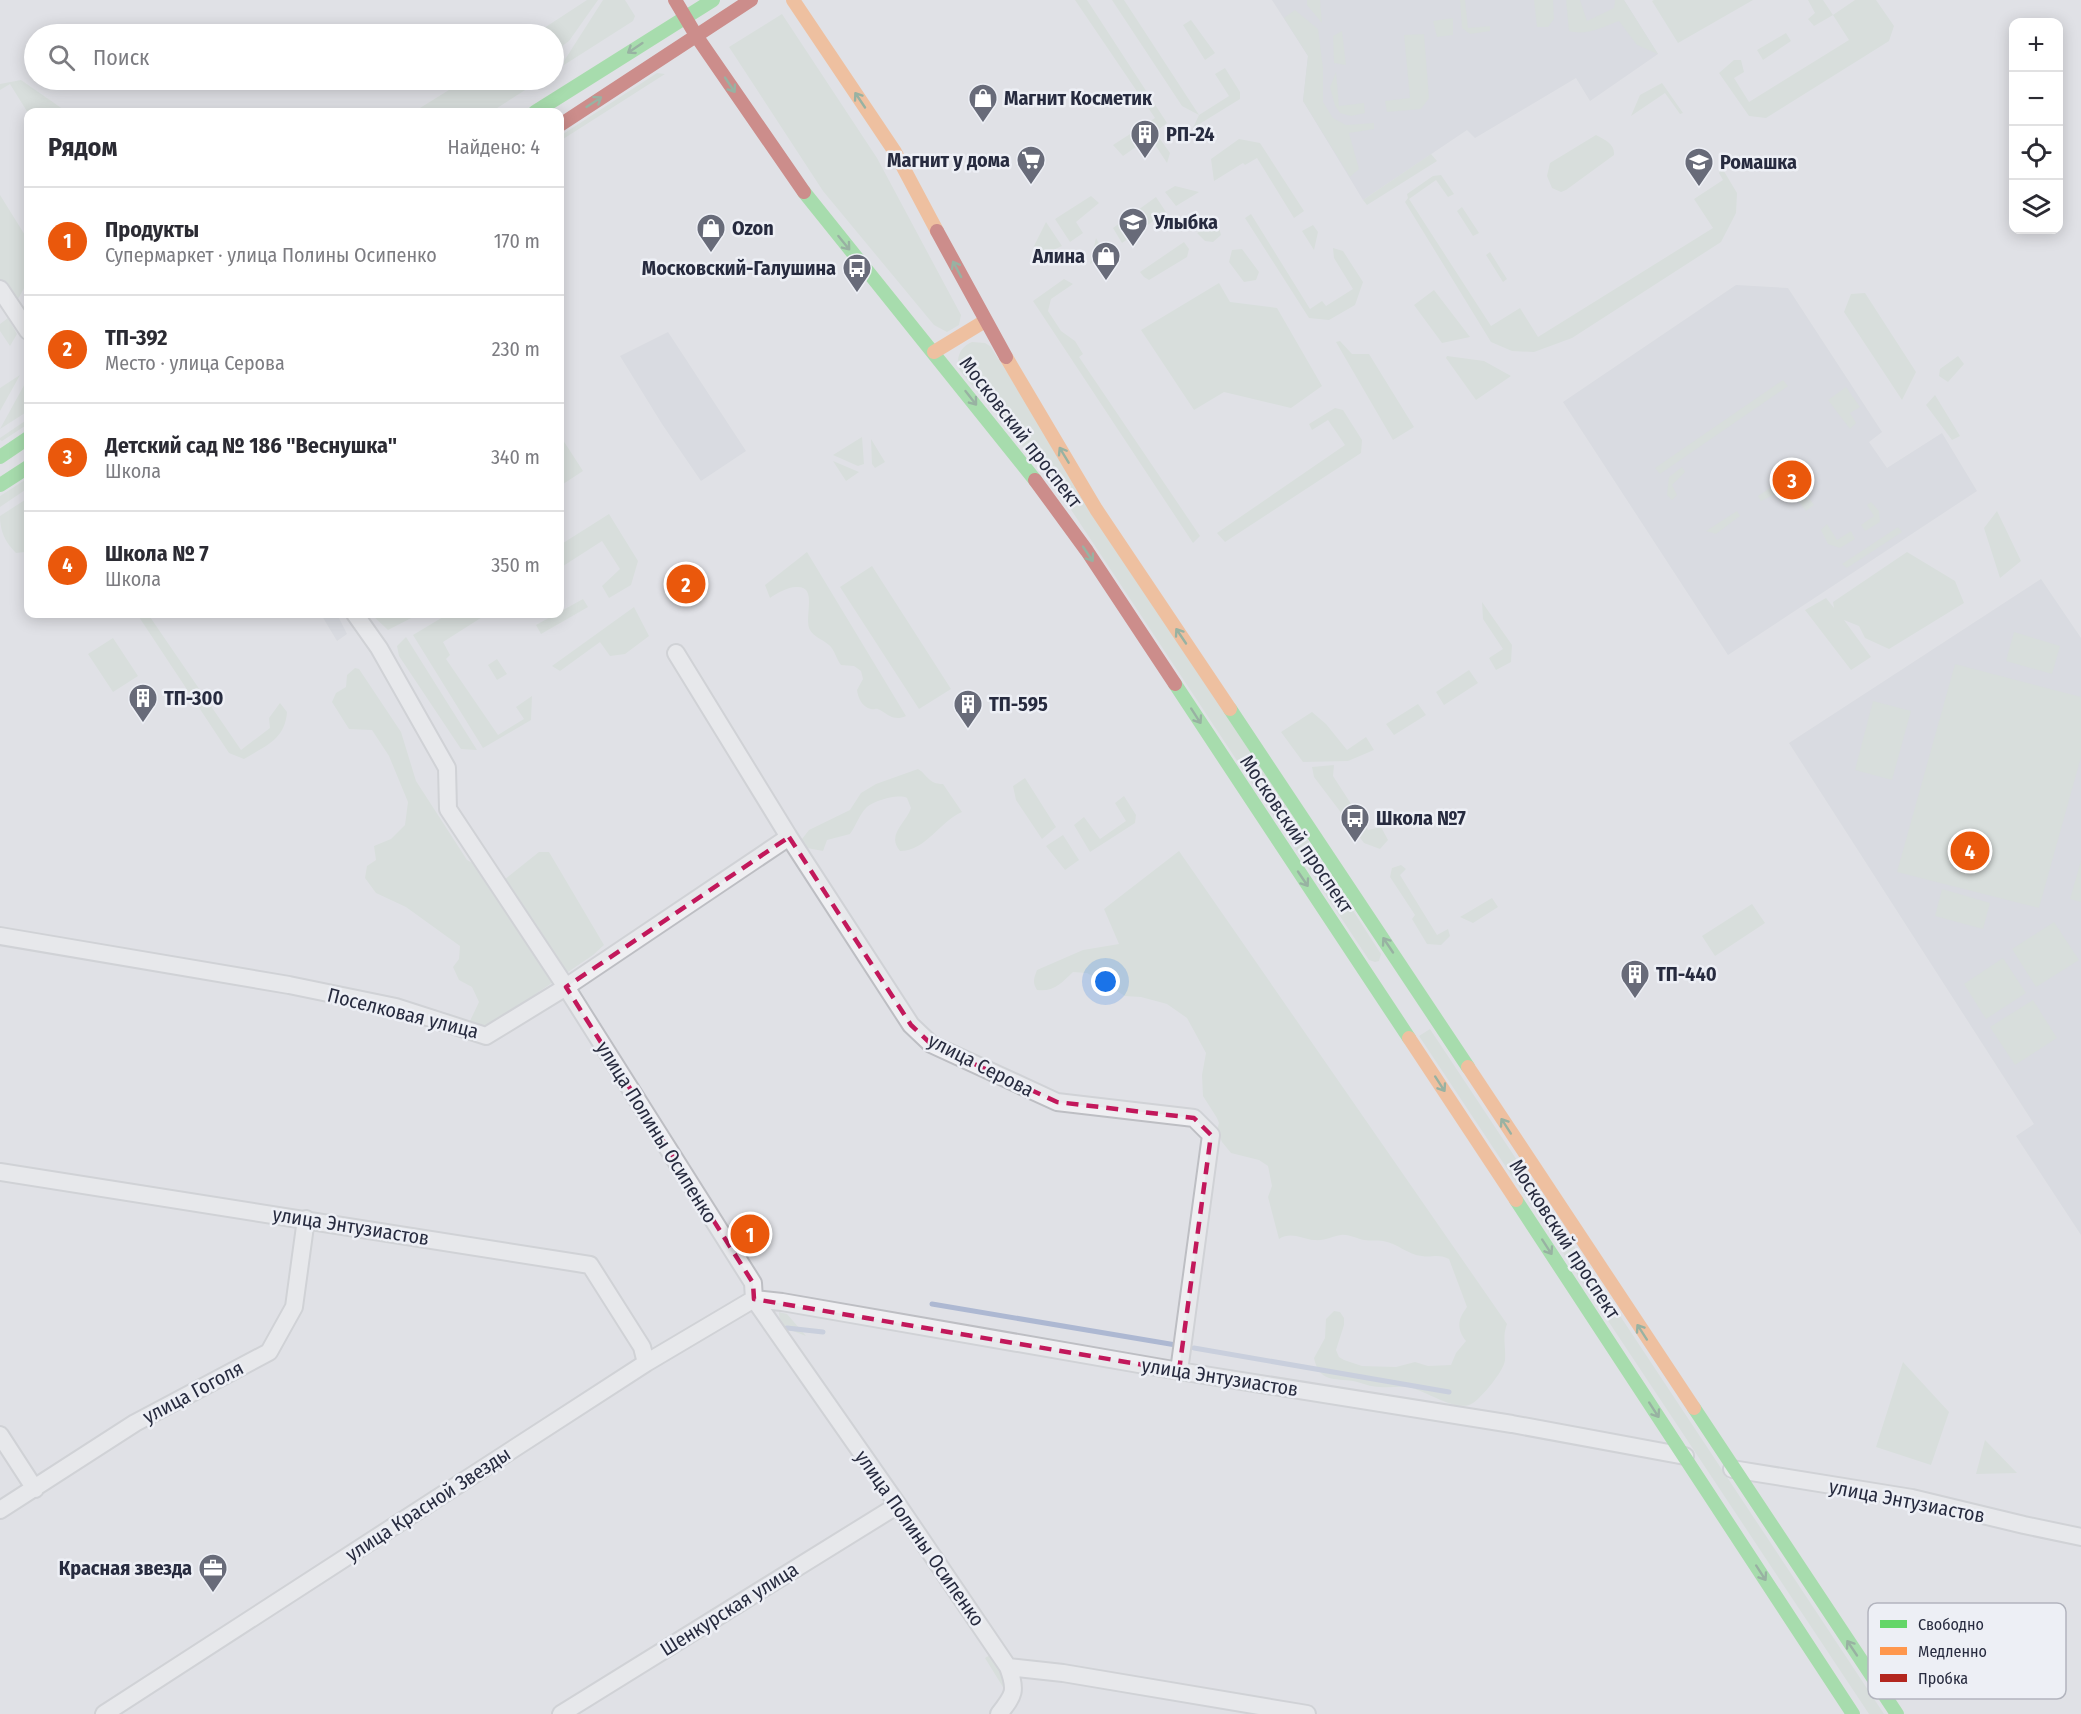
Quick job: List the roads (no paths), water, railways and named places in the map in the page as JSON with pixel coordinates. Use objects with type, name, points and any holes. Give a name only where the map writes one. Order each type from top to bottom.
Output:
[{"type":"main road","name":"Московский проспект","points":[[675,0],[697,37],[809,200],[1041,487],[1087,551],[1732,1468],[1868,1671]]},
{"type":"main road","points":[[542,108],[713,0]]},
{"type":"main road","points":[[564,122],[751,0]]},
{"type":"main road","name":"Московский проспект","points":[[793,0],[894,152],[985,321],[1096,509],[1685,1456],[1853,1714]]},
{"type":"main road","points":[[934,352],[985,321]]},
{"type":"main road","points":[[0,457],[24,441]]},
{"type":"main road","points":[[0,485],[24,470]]},
{"type":"main road","name":"Московский проспект","points":[[1887,1699],[1897,1714]]},
{"type":"street","points":[[0,289],[24,325]]},
{"type":"street","name":"улица Полины Осипенко","points":[[358,618],[379,648],[447,768],[448,809],[566,987],[753,1282],[754,1299],[898,1504],[1008,1667]]},
{"type":"street","name":"улица Серова","points":[[676,653],[789,837],[911,1025],[930,1044],[1057,1102],[1194,1118],[1211,1136],[1179,1371]]},
{"type":"street","name":"Поселковая улица","points":[[0,936],[396,1007],[486,1036],[566,987],[789,837]]},
{"type":"street","name":"улица Энтузиастов","points":[[0,1172],[590,1265],[642,1347],[646,1363]]},
{"type":"street","name":"улица Гоголя","points":[[0,1510],[135,1423],[269,1352],[294,1307],[306,1219]]},
{"type":"street","name":"улица Энтузиастов","points":[[754,1299],[1179,1371],[1512,1424],[1685,1456]]},
{"type":"street","name":"улица Красной Звезды","points":[[104,1714],[646,1363],[754,1299]]},
{"type":"street","points":[[0,1435],[34,1489]]},
{"type":"street","name":"улица Энтузиастов","points":[[1732,1468],[1912,1498],[2081,1537]]},
{"type":"street","name":"Шенкурская улица","points":[[561,1714],[898,1504]]},
{"type":"street","points":[[999,1714],[1013,1696],[1014,1682],[1008,1667],[1063,1673],[1307,1714]]},
{"type":"waterway","points":[[932,1304],[1176,1345]]},
{"type":"waterway","points":[[787,1328],[823,1332]]},
{"type":"waterway","points":[[1194,1348],[1449,1392]]},
{"type":"place","name":"Магнит Косметик","points":[[983,124]]},
{"type":"place","name":"РП-24","points":[[1145,160]]},
{"type":"place","name":"Магнит у дома","points":[[1031,186]]},
{"type":"place","name":"Ромашка","points":[[1699,188]]},
{"type":"place","name":"Улыбка","points":[[1133,248]]},
{"type":"place","name":"Ozon","points":[[711,254]]},
{"type":"place","name":"Алина","points":[[1106,282]]},
{"type":"place","name":"Московский-Галушина","points":[[857,294]]},
{"type":"place","name":"Детский сад № 186 \"Веснушка\"","points":[[1792,480]]},
{"type":"place","name":"ТП-392","points":[[686,584]]},
{"type":"place","name":"ТП-300","points":[[143,724]]},
{"type":"place","name":"ТП-595","points":[[968,730]]},
{"type":"place","name":"Школа №7","points":[[1355,844]]},
{"type":"place","name":"Школа № 7","points":[[1970,851]]},
{"type":"place","name":"ТП-440","points":[[1635,1000]]},
{"type":"place","name":"Продукты","points":[[750,1234]]},
{"type":"place","name":"Красная звезда","points":[[213,1594]]}]
